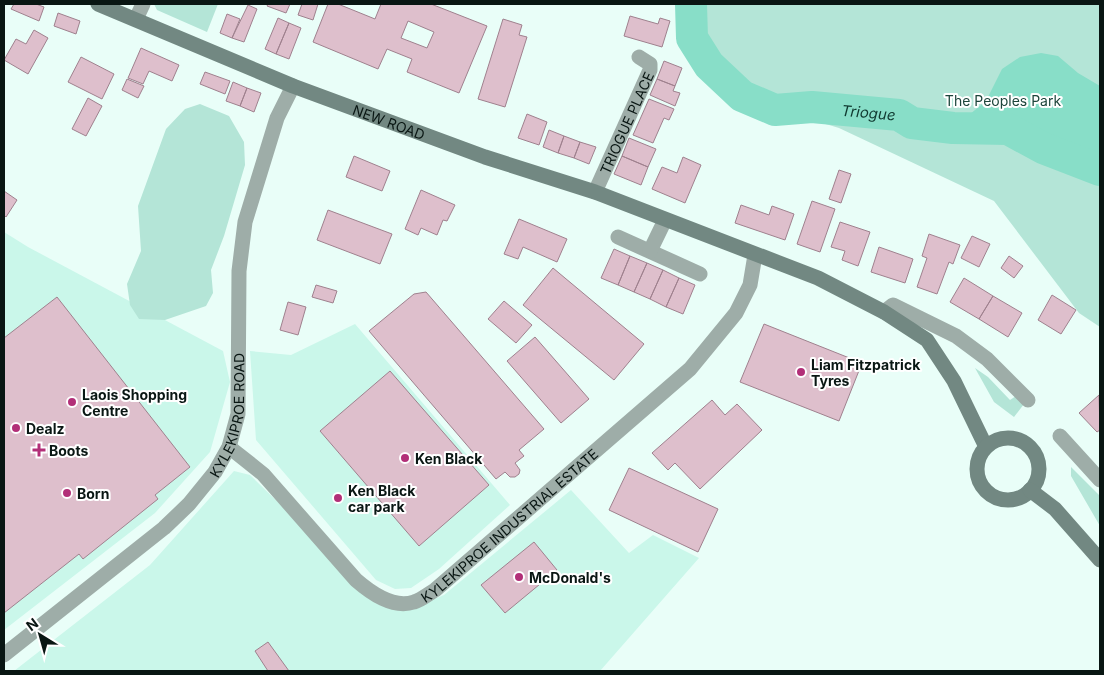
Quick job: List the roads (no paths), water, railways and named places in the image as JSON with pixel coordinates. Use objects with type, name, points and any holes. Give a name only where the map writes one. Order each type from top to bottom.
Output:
[{"type":"main road","name":"NEW ROAD","points":[[98,4],[292,86],[485,157],[595,192],[818,278],[884,312],[927,340],[954,381],[986,447]]},
{"type":"main road","points":[[1001,438],[1018,439],[1026,444],[1037,457],[1039,466],[1038,475],[1030,490],[1015,499],[1006,500],[998,498],[984,488],[977,471],[981,454],[986,447],[1001,438]]},
{"type":"main road","points":[[1030,490],[1055,509],[1100,560]]},
{"type":"street","points":[[136,19],[143,4]]},
{"type":"street","name":"TRIOGUE PLACE","points":[[595,192],[650,70],[650,64],[639,56]]},
{"type":"street","name":"KYLEKIPROE ROAD","points":[[4,655],[164,528],[200,491],[215,472],[229,447],[238,414],[239,271],[245,222],[277,118],[292,86]]},
{"type":"street","points":[[650,251],[665,220]]},
{"type":"street","points":[[618,237],[700,274]]},
{"type":"street","name":"KYLEKIPROE INDUSTRIAL ESTATE","points":[[229,447],[263,474],[362,585],[390,602],[413,603],[435,590],[690,369],[736,313],[750,285],[755,255]]},
{"type":"street","points":[[884,312],[893,305],[956,336],[987,359],[1028,400]]},
{"type":"street","points":[[1060,436],[1100,480]]},
{"type":"waterway","name":"Triogue","points":[[691,4],[692,38],[709,65],[742,96],[775,110],[812,107],[899,115],[912,123],[953,128],[1008,129],[1043,148],[1100,170]]},
{"type":"place","name":"Liam Fitzpatrick Tyres","points":[[801,372]]},
{"type":"place","name":"Laois Shopping Centre","points":[[72,402]]},
{"type":"place","name":"Dealz","points":[[16,428]]},
{"type":"place","name":"Boots","points":[[39,450]]},
{"type":"place","name":"Ken Black","points":[[405,458]]},
{"type":"place","name":"Born","points":[[67,493]]},
{"type":"place","name":"Ken Black car park","points":[[338,498]]},
{"type":"place","name":"McDonald's","points":[[519,577]]},
{"type":"park label","name":"The Peoples Park","points":[[1003,100]]}]
